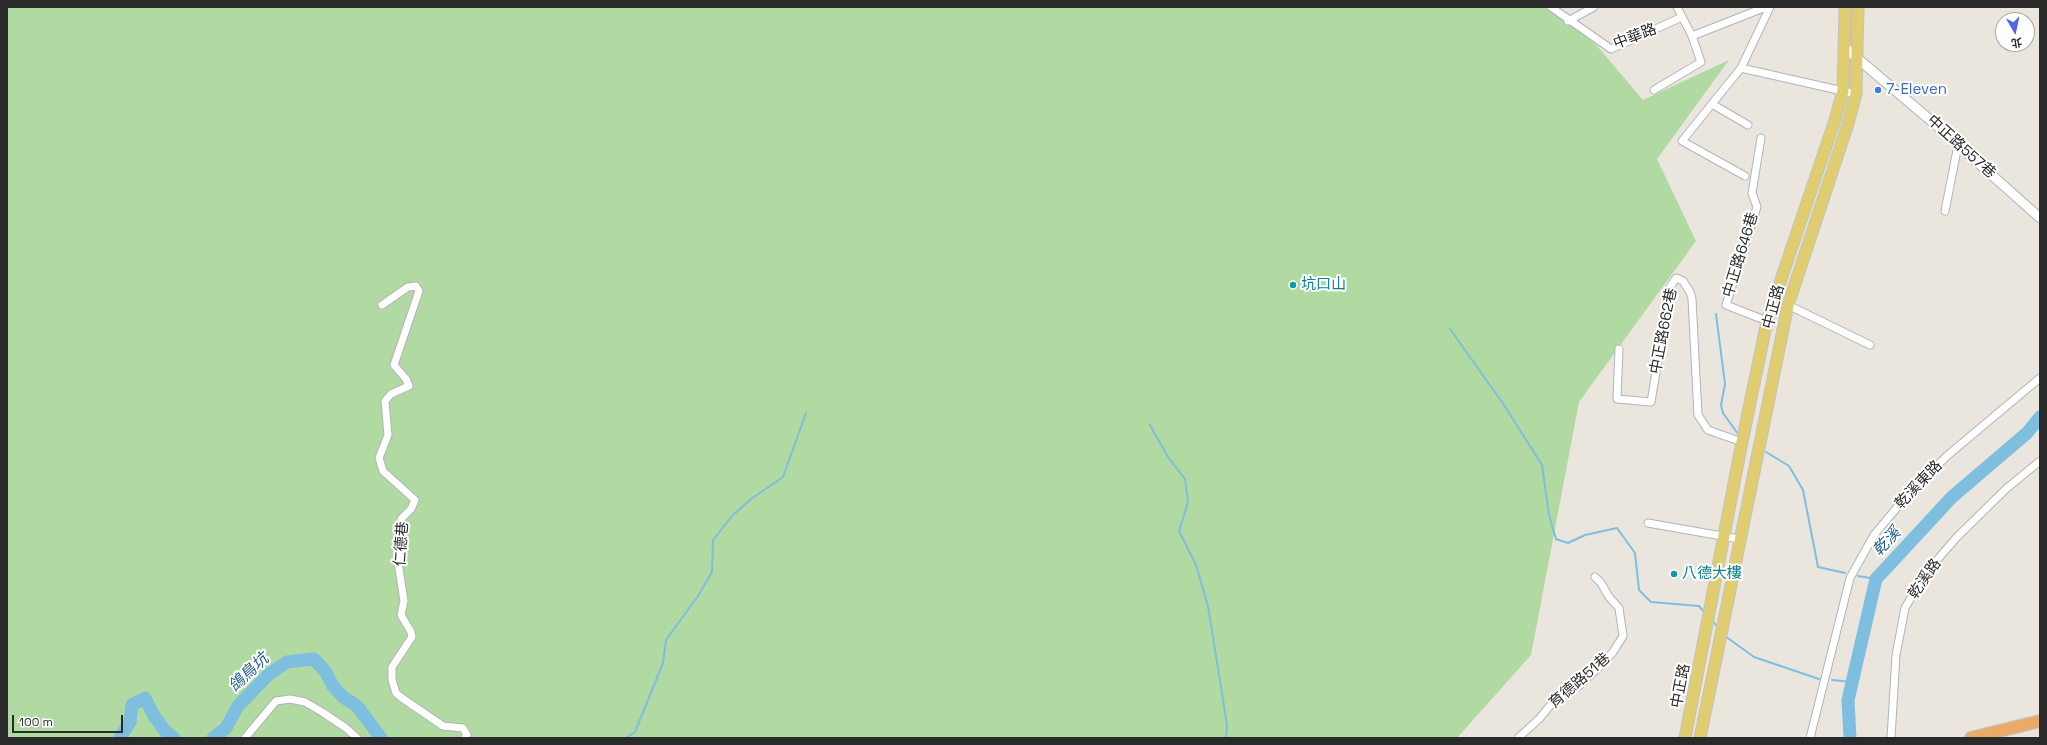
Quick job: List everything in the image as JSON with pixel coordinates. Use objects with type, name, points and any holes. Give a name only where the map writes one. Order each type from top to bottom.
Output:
[{"type":"highway","points":[[1971,738],[2040,721]]},
{"type":"highway","points":[[2005,738],[2040,729]]},
{"type":"main road","name":"中正路","points":[[1685,738],[1767,321],[1835,120],[1843,91],[1845,7]]},
{"type":"main road","name":"中正路","points":[[1700,738],[1739,539],[1788,305],[1848,124],[1856,94],[1858,7]]},
{"type":"main road","points":[[1762,344],[1779,346]]},
{"type":"street","name":"中華路","points":[[1551,7],[1568,21],[1611,49],[1682,17]]},
{"type":"street","points":[[1568,21],[1594,7]]},
{"type":"street","points":[[1654,90],[1700,62],[1692,36],[1677,7]]},
{"type":"street","points":[[1692,36],[1766,7]]},
{"type":"street","points":[[1745,176],[1682,141],[1741,68],[1770,7]]},
{"type":"street","name":"中正路557巷","points":[[1844,47],[2040,218]]},
{"type":"street","points":[[1741,68],[1856,94]]},
{"type":"street","points":[[1712,104],[1748,125]]},
{"type":"street","name":"中正路646巷","points":[[1761,138],[1752,193],[1757,206],[1726,305],[1767,321]]},
{"type":"street","points":[[1945,211],[1958,145]]},
{"type":"street","name":"中正路662巷","points":[[1619,349],[1617,399],[1651,402],[1670,287],[1676,278],[1682,281],[1690,292],[1692,299],[1698,414],[1708,430],[1742,442]]},
{"type":"street","name":"仁德巷","points":[[382,305],[408,288],[416,286],[419,291],[394,365],[406,379],[409,386],[391,394],[384,401],[388,435],[379,458],[383,470],[415,500],[412,509],[401,519],[401,537],[398,562],[404,601],[401,615],[411,632],[412,637],[392,667],[392,680],[396,693],[402,698],[443,726],[463,728],[467,735],[465,738]]},
{"type":"street","points":[[1788,305],[1870,345]]},
{"type":"street","name":"乾溪東路","points":[[1810,738],[1850,578],[1874,535],[1910,492],[1948,455],[2040,378]]},
{"type":"street","name":"乾溪路","points":[[1891,738],[1896,655],[1906,608],[1924,575],[1957,537],[2007,488],[2040,461]]},
{"type":"street","points":[[1648,523],[1739,539]]},
{"type":"street","name":"育德路51巷","points":[[1518,738],[1539,719],[1554,701],[1580,685],[1599,667],[1613,652],[1623,636],[1619,608],[1608,597],[1601,583],[1595,577]]},
{"type":"street","points":[[245,738],[276,701],[290,698],[305,702],[346,728],[357,738]]},
{"type":"green space","points":[[7,7],[1556,7],[1592,40],[1643,100],[1729,60],[1657,159],[1696,241],[1579,402],[1531,655],[1457,738],[7,738]]},
{"type":"waterway","points":[[1716,314],[1725,384],[1721,405],[1723,413],[1738,434]]},
{"type":"waterway","points":[[1450,329],[1504,405],[1542,465],[1549,515],[1556,539],[1568,543],[1585,535],[1617,528],[1635,553],[1639,590],[1651,602],[1699,606],[1705,613]]},
{"type":"waterway","points":[[626,738],[635,732],[663,663],[666,640],[698,596],[712,572],[713,540],[732,516],[751,499],[783,477],[806,413]]},
{"type":"waterway","name":"乾溪","points":[[1850,738],[1848,700],[1876,579],[1952,497],[2027,433],[2040,417]]},
{"type":"waterway","points":[[1150,425],[1168,457],[1185,479],[1188,502],[1179,531],[1196,565],[1208,606],[1227,725],[1226,738]]},
{"type":"waterway","points":[[1766,452],[1789,466],[1803,490],[1818,567],[1845,573]]},
{"type":"waterway","points":[[1858,576],[1876,579]]},
{"type":"waterway","points":[[1712,620],[1718,628]]},
{"type":"waterway","points":[[1725,636],[1754,657],[1819,679]]},
{"type":"waterway","name":"鴿鳥坑","points":[[213,738],[226,728],[238,706],[268,675],[287,662],[314,659],[325,671],[333,686],[343,697],[357,706],[381,738]]},
{"type":"waterway","points":[[1832,680],[1852,682]]},
{"type":"waterway","name":"鴿鳥坑","points":[[120,738],[130,722],[132,705],[145,698],[154,716],[166,732],[174,738]]},
{"type":"place","name":"7-Eleven","points":[[1878,90]]},
{"type":"place","name":"坑口山","points":[[1293,285]]},
{"type":"place","name":"八德大樓","points":[[1674,574]]}]
